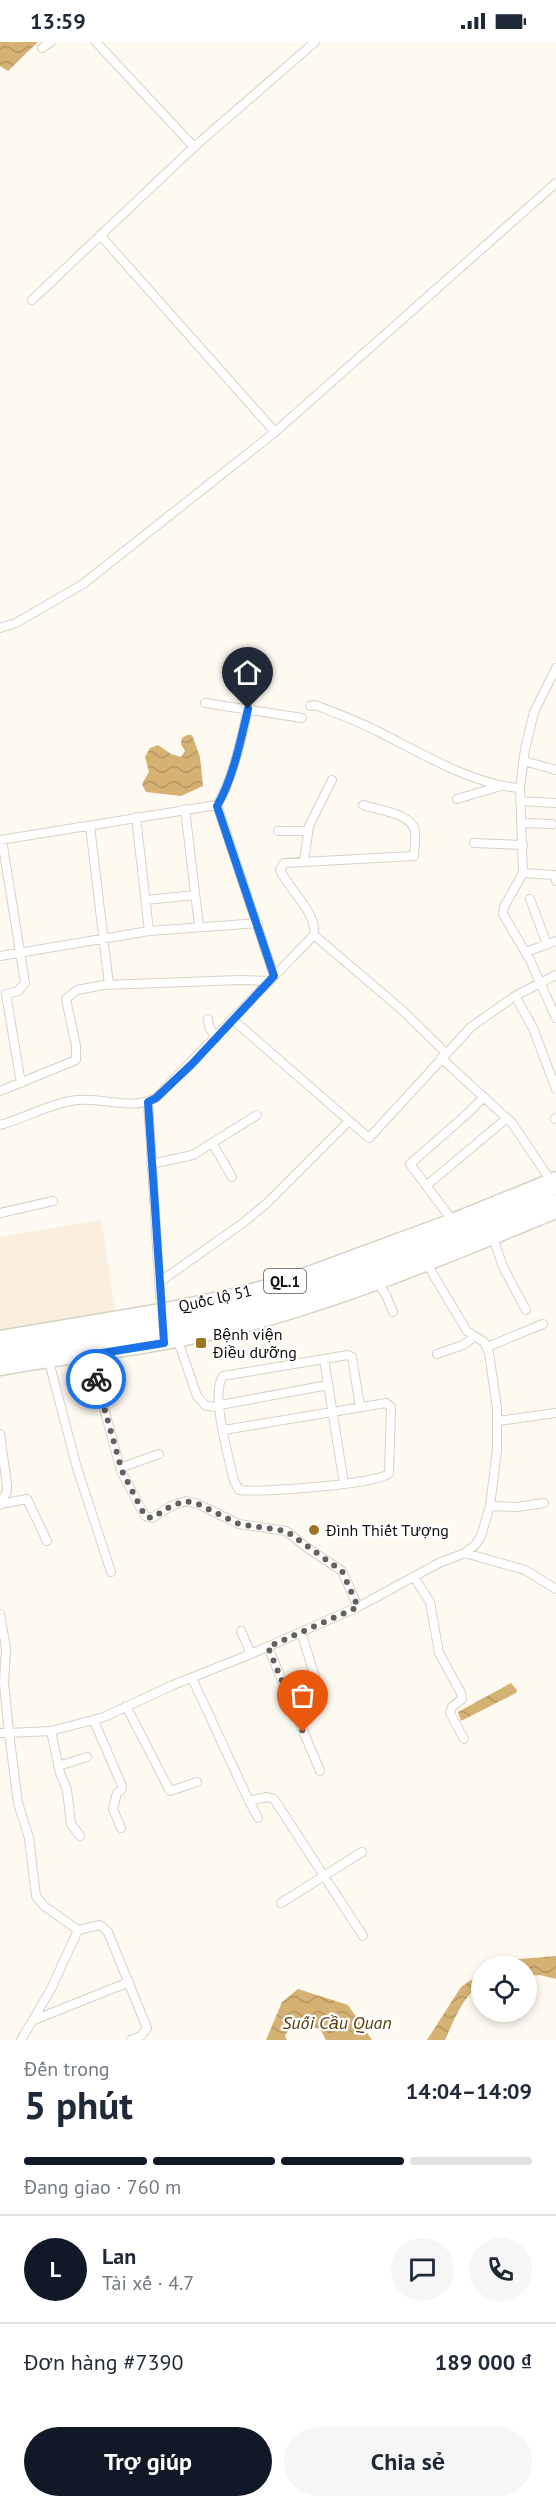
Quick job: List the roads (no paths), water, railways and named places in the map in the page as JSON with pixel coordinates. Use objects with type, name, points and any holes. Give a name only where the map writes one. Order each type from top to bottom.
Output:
[{"type":"highway","name":"Quốc lộ 51","points":[[0,1344],[231,1320],[295,1302],[421,1249],[555,1183]]},
{"type":"highway","name":"Quốc lộ 51","points":[[421,1249],[517,1223],[556,1202]]},
{"type":"highway","name":"Quốc lộ 51","points":[[0,1358],[48,1356],[89,1350],[163,1327]]},
{"type":"main road","name":"Quốc lộ 51","points":[[163,1327],[178,1341],[277,1317],[378,1283],[421,1249],[452,1220],[555,1183]]},
{"type":"main road","name":"Quốc lộ 51","points":[[0,1337],[163,1327],[233,1296],[298,1277],[421,1249],[493,1238],[517,1223],[556,1212]]},
{"type":"main road","name":"Quốc lộ 51","points":[[0,1369],[48,1356]]},
{"type":"street","points":[[42,48],[51,42]]},
{"type":"street","points":[[96,42],[194,147]]},
{"type":"street","points":[[32,300],[194,147],[315,42]]},
{"type":"street","points":[[0,628],[16,622],[83,584],[275,432],[556,183]]},
{"type":"street","points":[[100,235],[275,432]]},
{"type":"street","points":[[556,668],[534,712],[520,788],[523,873],[502,914],[526,952],[556,1018]]},
{"type":"street","points":[[205,703],[302,718]]},
{"type":"street","points":[[310,706],[315,705],[376,730],[457,770],[501,786],[520,788]]},
{"type":"street","points":[[248,709],[239,747],[217,806],[258,923],[271,979]]},
{"type":"street","points":[[524,761],[556,770]]},
{"type":"street","points":[[304,861],[308,831],[332,780]]},
{"type":"street","points":[[457,799],[501,786]]},
{"type":"street","points":[[520,801],[556,803]]},
{"type":"street","points":[[0,1125],[79,1100],[122,1104],[148,1102],[159,1096],[314,935],[315,927],[310,916],[280,870],[284,863],[414,856],[416,830],[411,822],[363,805]]},
{"type":"street","points":[[21,1083],[3,994],[18,991],[25,983],[18,953],[1,840],[185,809],[217,806]]},
{"type":"street","points":[[185,809],[199,927]]},
{"type":"street","points":[[136,817],[149,931]]},
{"type":"street","points":[[522,823],[552,824]]},
{"type":"street","points":[[90,826],[110,985]]},
{"type":"street","points":[[278,831],[308,831]]},
{"type":"street","points":[[474,843],[523,845]]},
{"type":"street","points":[[523,873],[554,875],[556,881]]},
{"type":"street","points":[[146,900],[195,895]]},
{"type":"street","points":[[530,899],[548,944]]},
{"type":"street","points":[[0,956],[149,931],[258,923]]},
{"type":"street","points":[[314,935],[410,1017],[443,1056],[507,1118],[555,1183]]},
{"type":"street","points":[[526,952],[556,941]]},
{"type":"street","points":[[232,1019],[348,1122],[367,1138],[371,1138],[471,1027],[515,996],[556,975]]},
{"type":"street","points":[[0,1091],[76,1060],[76,1047],[66,999],[76,990],[110,985],[271,979]]},
{"type":"street","points":[[515,996],[533,1028],[556,1089]]},
{"type":"street","points":[[208,1019],[209,1027],[216,1038]]},
{"type":"street","points":[[452,1220],[410,1164],[484,1097]]},
{"type":"street","points":[[148,1102],[163,1327]]},
{"type":"street","points":[[151,1164],[187,1158],[257,1115]]},
{"type":"street","points":[[426,1186],[507,1118]]},
{"type":"street","points":[[161,1281],[243,1223],[348,1122]]},
{"type":"street","points":[[213,1144],[232,1177]]},
{"type":"street","points":[[0,1213],[53,1202]]},
{"type":"street","points":[[493,1238],[503,1267],[526,1310]]},
{"type":"street","points":[[4,1733],[51,1731],[94,1721],[358,1607],[465,1552],[476,1544],[481,1536],[490,1506],[497,1450],[498,1421],[487,1347],[484,1342],[467,1331],[421,1249]]},
{"type":"street","points":[[378,1283],[393,1312]]},
{"type":"street","points":[[487,1347],[543,1324]]},
{"type":"street","points":[[437,1354],[463,1345],[474,1337]]},
{"type":"street","points":[[178,1341],[197,1396],[206,1406],[220,1406],[328,1384]]},
{"type":"street","points":[[89,1350],[120,1468],[145,1516],[148,1518],[186,1501],[198,1504],[239,1524],[286,1531],[342,1571],[358,1607]]},
{"type":"street","points":[[224,1430],[390,1404],[389,1473],[383,1478],[344,1484],[239,1490],[234,1481],[224,1430],[218,1387],[223,1376],[348,1355],[352,1357],[360,1407]]},
{"type":"street","points":[[48,1356],[77,1468],[111,1572]]},
{"type":"street","points":[[324,1359],[344,1484]]},
{"type":"street","points":[[498,1421],[556,1413]]},
{"type":"street","points":[[0,1434],[7,1485],[7,1491],[0,1504]]},
{"type":"street","points":[[120,1468],[159,1454]]},
{"type":"street","points":[[0,1504],[27,1498],[47,1541]]},
{"type":"street","points":[[490,1506],[544,1503]]},
{"type":"street","points":[[465,1552],[525,1570],[556,1589]]},
{"type":"street","points":[[414,1577],[430,1602],[436,1647],[461,1693],[462,1699],[452,1707],[450,1713],[464,1739]]},
{"type":"street","points":[[0,1614],[1,1634],[6,1654],[4,1733],[18,1803],[29,1838],[36,1896],[44,1906],[78,1930]]},
{"type":"street","points":[[241,1631],[251,1654]]},
{"type":"street","points":[[301,1632],[316,1680]]},
{"type":"street","points":[[268,1647],[320,1771]]},
{"type":"street","points":[[192,1678],[258,1818]]},
{"type":"street","points":[[126,1706],[171,1792],[197,1782]]},
{"type":"street","points":[[94,1721],[122,1786],[113,1805],[121,1828]]},
{"type":"street","points":[[51,1731],[58,1766],[67,1790],[71,1824],[80,1836]]},
{"type":"street","points":[[58,1766],[87,1757]]},
{"type":"street","points":[[249,1801],[267,1797],[274,1798],[363,1936]]},
{"type":"street","points":[[281,1904],[362,1852]]},
{"type":"street","points":[[21,2040],[34,2020],[78,1930],[94,1925],[103,1926],[147,2028],[141,2036],[132,2040]]},
{"type":"street","points":[[34,2020],[129,1982]]},
{"type":"water","points":[[0,42],[38,42],[8,71],[0,66]]},
{"type":"water","points":[[192,735],[200,757],[203,786],[181,796],[146,792],[142,784],[149,772],[145,757],[150,748],[158,745],[171,754],[181,757],[185,751],[181,744],[182,738]]},
{"type":"water","points":[[511,1683],[517,1690],[516,1693],[461,1721],[458,1712]]},
{"type":"water","points":[[556,1956],[556,1979],[537,1975],[537,1958]]},
{"type":"water","name":"Suối Cầu Quan","points":[[471,1980],[471,1993],[445,2040],[427,2040],[461,1987]]},
{"type":"water","name":"Suối Cầu Quan","points":[[298,1989],[348,2005],[372,2040],[326,2040],[320,2029],[298,2023],[291,2026],[285,2036],[287,2040],[266,2040],[282,2002]]},
{"type":"place","name":"Bệnh viện Điều dưỡng","points":[[201,1343]]},
{"type":"place","name":"Đình Thiết Tượng","points":[[314,1530]]}]
